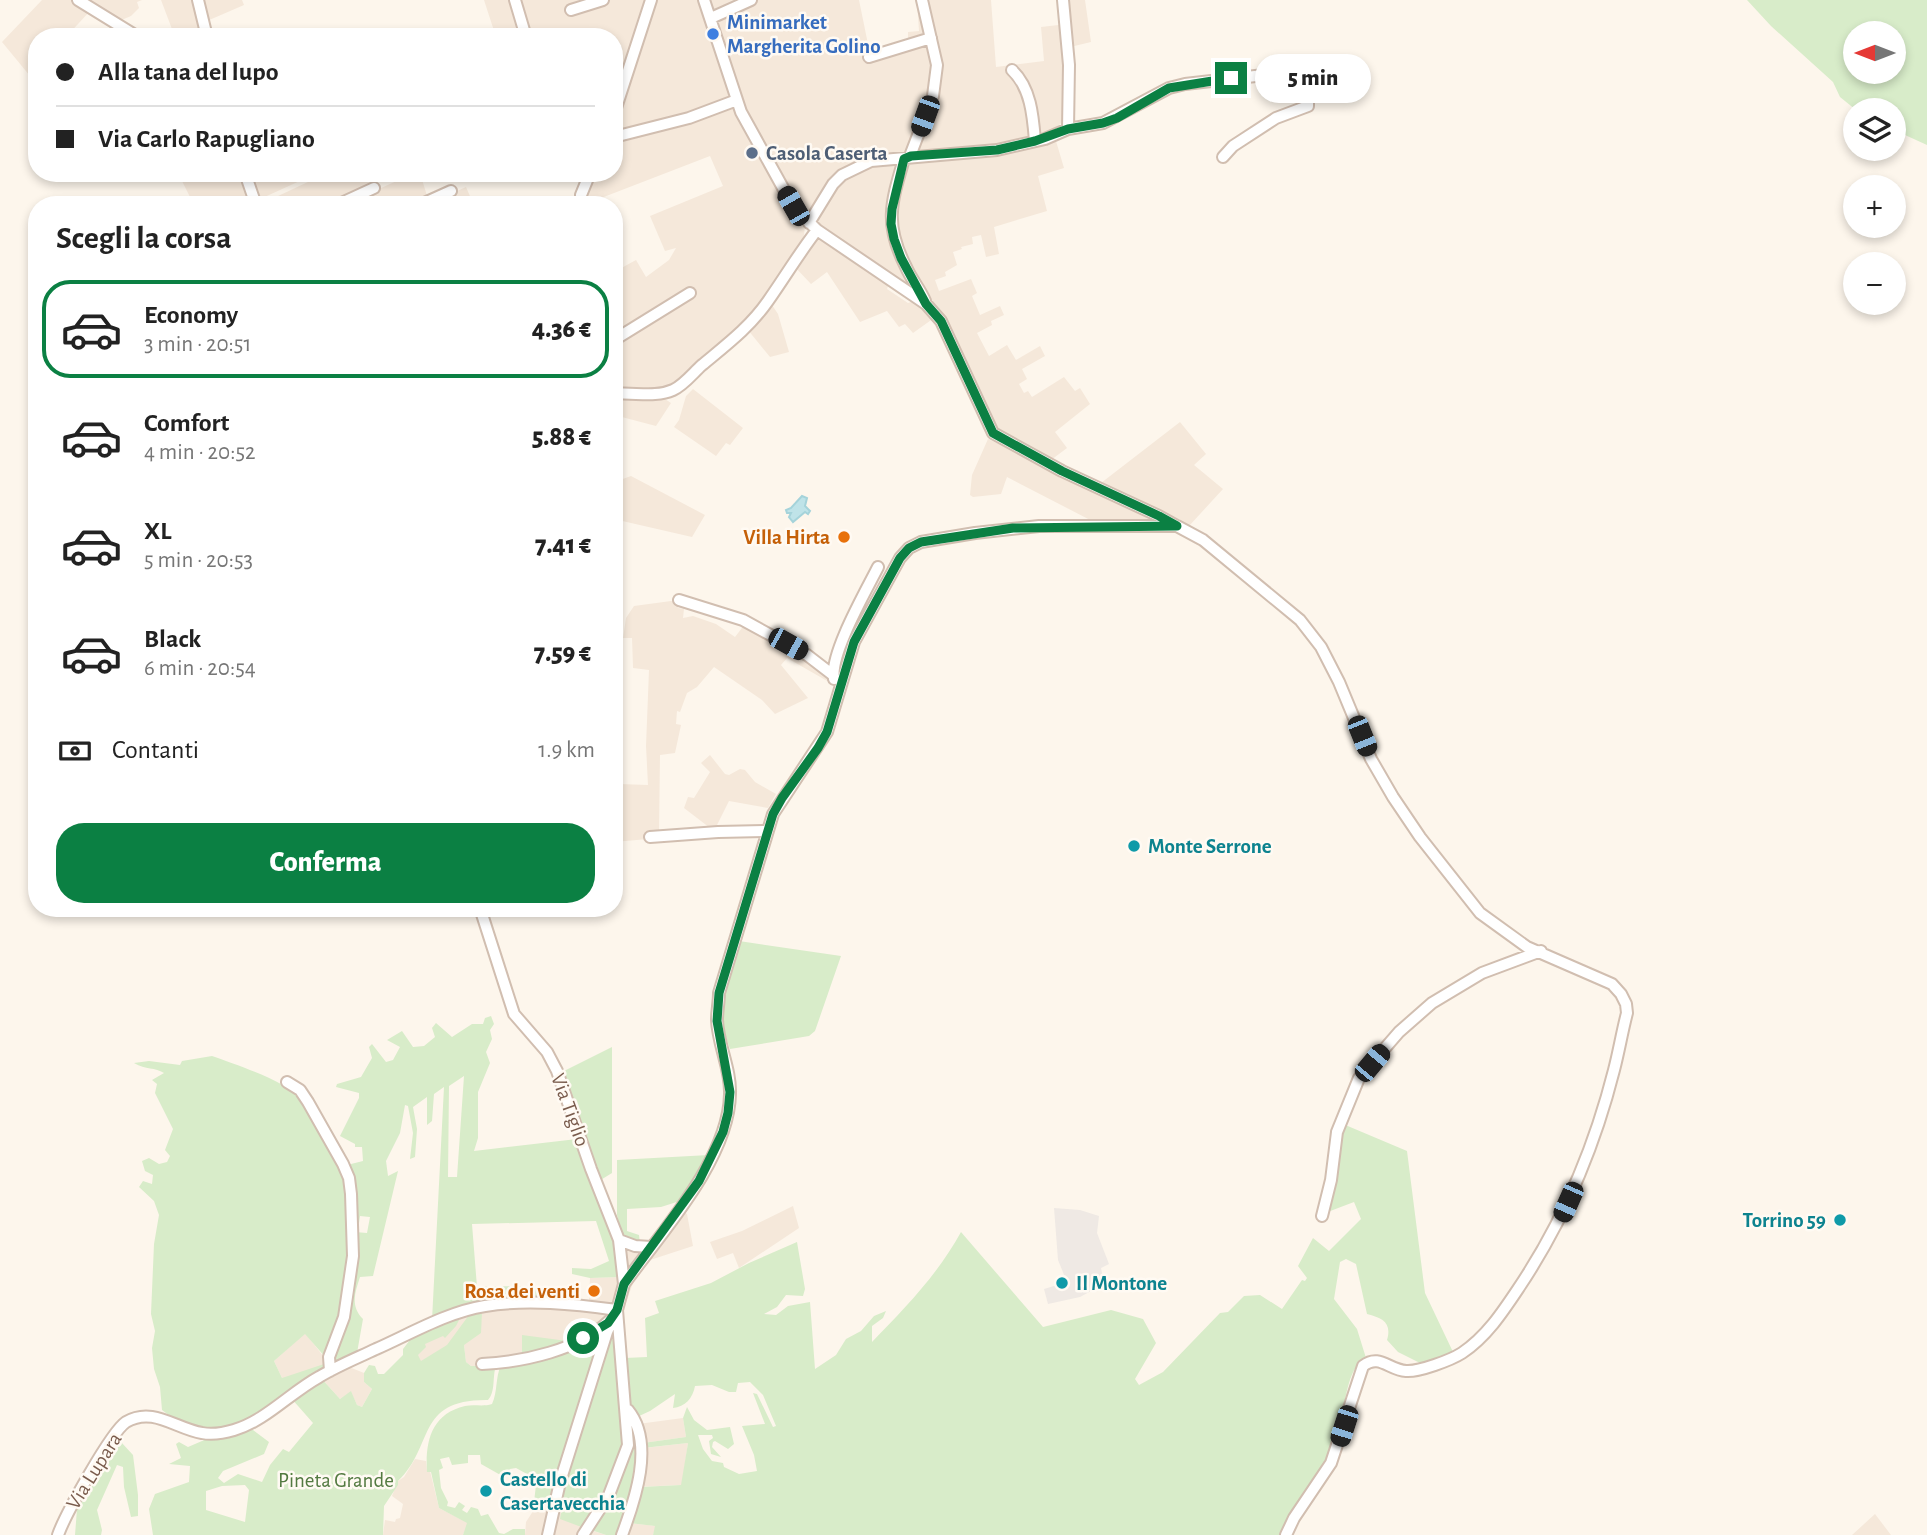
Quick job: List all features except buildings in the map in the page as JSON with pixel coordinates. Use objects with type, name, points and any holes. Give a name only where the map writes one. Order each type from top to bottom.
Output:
[{"type":"street","points":[[78,0],[123,28]]},
{"type":"street","points":[[198,0],[205,28]]},
{"type":"street","points":[[515,0],[523,28]]},
{"type":"street","points":[[571,10],[603,0]]},
{"type":"street","points":[[623,86],[651,0]]},
{"type":"street","points":[[704,0],[737,100],[753,136],[793,206],[813,226],[926,304]]},
{"type":"street","points":[[711,18],[751,0]]},
{"type":"street","points":[[922,0],[937,65],[933,96],[894,197],[891,224],[901,258],[926,304],[941,321],[993,433],[1062,471],[1159,516],[1203,540],[1300,621],[1321,647],[1348,702],[1371,759],[1420,837],[1480,913],[1514,940],[1612,984],[1626,1004],[1627,1013],[1614,1071],[1581,1173],[1559,1222],[1495,1324],[1461,1353],[1430,1366],[1408,1371],[1393,1368],[1381,1360],[1369,1361],[1363,1366],[1331,1463],[1294,1518],[1286,1535]]},
{"type":"street","points":[[1063,0],[1069,65],[1068,129]]},
{"type":"street","points":[[869,57],[931,38]]},
{"type":"street","points":[[1012,70],[1027,91],[1035,141]]},
{"type":"street","points":[[623,393],[657,394],[675,389],[735,339],[767,302],[793,261],[833,184],[842,175],[871,161],[997,150],[1035,141],[1068,129],[1103,123],[1169,88],[1197,82],[1273,74],[1292,82],[1308,95],[1308,106],[1276,118],[1254,131],[1223,157]]},
{"type":"street","points":[[623,135],[689,118],[737,100]]},
{"type":"street","points":[[356,196],[373,188]]},
{"type":"street","points":[[440,196],[451,191]]},
{"type":"street","points":[[623,334],[690,293]]},
{"type":"street","points":[[548,1535],[555,1503],[624,1284],[699,1181],[726,1123],[730,1092],[717,1021],[719,993],[767,831],[782,798],[827,732],[854,642],[900,558],[909,548],[921,542],[1013,528],[1177,526]]},
{"type":"street","points":[[838,692],[833,675],[834,665],[847,630],[878,567]]},
{"type":"street","points":[[679,600],[743,620],[807,655],[833,675]]},
{"type":"street","points":[[650,837],[767,831]]},
{"type":"street","name":"Via Tiglio","points":[[483,917],[514,1014],[547,1052],[557,1071],[590,1168],[619,1240],[624,1284]]},
{"type":"street","points":[[1322,1216],[1332,1180],[1337,1132],[1359,1078],[1399,1032],[1432,1003],[1482,973],[1541,951]]},
{"type":"street","points":[[286,1082],[300,1090],[308,1102],[349,1178],[354,1256],[344,1317],[329,1357],[330,1371]]},
{"type":"street","points":[[619,1240],[635,1246],[651,1247]]},
{"type":"street","name":"Via Lupara","points":[[58,1535],[66,1516],[113,1435],[127,1422],[147,1416],[201,1433],[235,1430],[263,1416],[330,1371],[437,1322],[482,1307],[533,1303],[617,1310]]},
{"type":"street","points":[[482,1364],[527,1360],[566,1346],[601,1328],[617,1310]]},
{"type":"street","points":[[583,1535],[609,1495],[626,1456],[628,1431],[617,1310]]},
{"type":"street","points":[[622,1535],[637,1485],[641,1454],[633,1416],[625,1407]]},
{"type":"shaded area","points":[[42,0],[73,0],[90,11],[74,28],[28,28],[28,74],[2,42]]},
{"type":"shaded area","points":[[84,0],[142,0],[137,2],[139,8],[131,16],[117,22]]},
{"type":"shaded area","points":[[161,0],[195,0],[201,28],[172,28]]},
{"type":"shaded area","points":[[202,0],[242,0],[244,5],[207,21]]},
{"type":"shaded area","points":[[484,0],[859,0],[870,54],[908,42],[908,32],[919,31],[917,0],[991,0],[996,67],[1044,61],[1041,27],[1067,24],[1066,0],[1085,0],[1091,42],[1066,48],[1067,117],[1053,131],[1064,168],[1038,176],[1047,211],[994,227],[999,254],[986,257],[981,235],[972,237],[973,244],[953,252],[957,265],[945,272],[946,276],[935,280],[939,291],[971,279],[977,293],[972,296],[980,315],[1000,306],[1004,315],[991,321],[992,325],[977,333],[989,356],[1007,345],[1016,360],[1040,346],[1045,356],[1022,369],[1027,379],[1019,384],[1024,393],[1028,391],[1032,397],[1064,377],[1075,391],[1080,388],[1090,404],[1055,432],[1067,448],[1051,460],[994,428],[940,314],[931,302],[918,296],[817,225],[815,220],[805,227],[803,243],[763,302],[742,325],[685,376],[663,389],[623,390],[623,267],[636,260],[646,277],[669,260],[676,248],[665,251],[650,216],[723,186],[710,156],[606,196],[586,196],[589,182],[623,182],[623,28],[493,28]]},
{"type":"shaded area","points":[[182,182],[244,182],[249,196],[190,196]]},
{"type":"shaded area","points":[[251,182],[298,182],[267,196],[257,196]]},
{"type":"shaded area","points":[[308,182],[376,182],[345,196],[278,196]]},
{"type":"shaded area","points":[[394,182],[423,182],[427,196],[364,196]]},
{"type":"shaded area","points":[[466,187],[470,196],[446,196]]},
{"type":"shaded area","points":[[819,234],[889,283],[887,289],[908,303],[914,301],[934,318],[913,333],[905,324],[899,327],[887,311],[860,322],[827,272],[811,284],[793,265]]},
{"type":"shaded area","points":[[772,305],[778,314],[789,352],[770,357],[748,330]]},
{"type":"shaded area","points":[[693,389],[743,428],[730,445],[726,443],[716,456],[674,427],[679,420],[686,396]]},
{"type":"shaded area","points":[[623,396],[662,397],[671,403],[656,426],[623,417]]},
{"type":"shaded area","points":[[1180,422],[1206,454],[1194,465],[1223,489],[1189,526],[1101,483]]},
{"type":"shaded area","points":[[988,439],[1153,516],[1153,521],[1094,522],[1007,477],[1001,494],[973,497],[970,495],[972,475]]},
{"type":"shaded area","points":[[631,476],[705,515],[692,537],[623,521],[623,479]]},
{"type":"shaded area","points":[[676,602],[678,608],[684,609],[683,618],[693,616],[716,624],[735,637],[745,624],[785,645],[831,678],[829,682],[787,658],[781,665],[808,698],[775,714],[762,700],[714,667],[697,687],[687,693],[680,712],[677,711],[676,724],[681,725],[675,753],[660,755],[659,832],[648,839],[623,841],[623,784],[648,785],[646,746],[649,670],[633,668],[632,638],[623,638],[626,618],[634,606]]},
{"type":"shaded area","points":[[710,755],[725,774],[745,770],[755,782],[776,794],[768,808],[729,801],[714,831],[684,808],[688,797],[694,798],[710,772],[701,763]]},
{"type":"shaded area","points":[[793,1206],[799,1228],[739,1268],[733,1253],[717,1259],[710,1242],[742,1231]]},
{"type":"shaded area","points":[[678,1208],[687,1214],[693,1246],[647,1261],[633,1283],[616,1330],[583,1343],[481,1366],[471,1366],[466,1362],[464,1345],[419,1363],[412,1352],[465,1305],[513,1298],[589,1300],[590,1278],[620,1277],[615,1242],[644,1245]]},
{"type":"shaded area","points":[[1054,1208],[1080,1210],[1099,1216],[1097,1233],[1109,1264],[1101,1268],[1104,1284],[1080,1297],[1048,1304],[1044,1289],[1067,1282],[1058,1260]]},
{"type":"shaded area","points":[[305,1333],[324,1357],[364,1373],[364,1382],[372,1389],[362,1407],[357,1405],[351,1392],[340,1399],[321,1378],[282,1378],[274,1361]]},
{"type":"shaded area","points":[[683,1418],[686,1437],[643,1443],[644,1448],[688,1443],[682,1485],[634,1487],[638,1424]]},
{"type":"shaded area","points":[[415,1459],[426,1461],[439,1508],[468,1523],[463,1535],[383,1535],[385,1520],[395,1522],[400,1518],[403,1504],[392,1496],[398,1481],[404,1477]]},
{"type":"shaded area","points":[[554,1493],[563,1501],[561,1510],[584,1528],[606,1535],[525,1535],[526,1522],[537,1505],[534,1502]]},
{"type":"shaded area","points":[[1875,1514],[1891,1535],[1852,1535]]},
{"type":"shaded area","points":[[629,1523],[656,1526],[653,1535],[620,1535]]},
{"type":"green space","points":[[1747,0],[1927,0],[1927,145],[1906,135],[1906,98],[1843,99],[1833,82],[1771,26]]},
{"type":"green space","points":[[739,941],[841,956],[815,1031],[809,1036],[730,1049],[721,1012],[726,981]]},
{"type":"green space","points":[[491,1016],[494,1024],[490,1030],[492,1039],[486,1052],[490,1063],[478,1092],[478,1138],[474,1151],[577,1139],[615,1242],[620,1277],[590,1278],[572,1274],[572,1268],[591,1269],[609,1261],[596,1221],[472,1224],[477,1287],[534,1288],[565,1299],[485,1300],[465,1305],[432,1320],[444,1087],[434,1094],[432,1121],[427,1125],[427,1097],[413,1107],[417,1129],[415,1157],[410,1159],[413,1133],[408,1106],[405,1105],[400,1133],[386,1161],[388,1176],[398,1171],[373,1276],[360,1277],[355,1293],[356,1309],[363,1319],[357,1353],[336,1363],[331,1361],[355,1232],[367,1233],[370,1217],[360,1216],[359,1223],[354,1224],[347,1167],[363,1161],[362,1147],[355,1147],[355,1144],[340,1136],[359,1093],[336,1087],[337,1084],[361,1077],[372,1058],[369,1047],[372,1044],[386,1062],[393,1060],[400,1047],[387,1040],[402,1031],[413,1047],[424,1046],[435,1037],[432,1028],[436,1023],[452,1037],[472,1024],[483,1024],[485,1018]],"holes":[[[464,1076],[457,1177],[448,1177],[449,1086]]]},
{"type":"green space","points":[[612,1047],[612,1173],[599,1181],[562,1072]]},
{"type":"green space","points":[[212,1056],[273,1080],[303,1100],[346,1179],[350,1259],[341,1321],[326,1358],[305,1334],[274,1361],[282,1378],[324,1364],[325,1366],[243,1421],[207,1430],[174,1419],[162,1410],[160,1387],[154,1369],[152,1348],[155,1331],[151,1314],[154,1244],[159,1215],[154,1201],[139,1187],[143,1181],[152,1184],[153,1175],[145,1171],[142,1161],[149,1158],[159,1164],[167,1162],[170,1156],[165,1150],[173,1129],[155,1093],[157,1084],[152,1080],[164,1073],[134,1063],[149,1061],[180,1065],[182,1061]]},
{"type":"green space","points":[[1343,1124],[1407,1151],[1425,1293],[1453,1352],[1424,1365],[1398,1352],[1387,1340],[1388,1329],[1385,1322],[1367,1314],[1356,1264],[1346,1259],[1340,1262],[1334,1299],[1357,1329],[1366,1358],[1352,1375],[1337,1432],[1324,1463],[1281,1535],[653,1535],[655,1526],[629,1523],[640,1487],[681,1485],[688,1443],[643,1448],[643,1443],[686,1437],[683,1418],[687,1407],[694,1420],[707,1430],[730,1427],[734,1444],[728,1449],[713,1442],[712,1447],[721,1457],[711,1454],[709,1441],[713,1438],[712,1435],[698,1435],[703,1449],[712,1461],[723,1463],[724,1467],[739,1474],[757,1471],[754,1455],[742,1426],[765,1424],[753,1393],[757,1394],[773,1427],[776,1426],[763,1395],[750,1382],[738,1383],[736,1392],[712,1385],[695,1386],[685,1404],[673,1408],[675,1394],[637,1417],[629,1406],[625,1358],[647,1357],[645,1318],[659,1313],[655,1301],[711,1283],[797,1242],[805,1289],[803,1296],[786,1295],[777,1307],[764,1314],[776,1315],[788,1306],[810,1302],[815,1369],[836,1355],[846,1339],[861,1331],[874,1316],[886,1311],[883,1318],[872,1326],[872,1342],[932,1276],[961,1232],[1043,1327],[1111,1310],[1143,1319],[1156,1343],[1135,1379],[1139,1385],[1163,1372],[1220,1313],[1228,1312],[1244,1296],[1260,1295],[1282,1309],[1302,1280],[1307,1278],[1298,1266],[1313,1238],[1329,1251],[1361,1219],[1354,1202],[1325,1213],[1335,1166],[1340,1158],[1337,1152]]},
{"type":"green space","points":[[709,1155],[683,1200],[661,1207],[627,1209],[627,1231],[639,1235],[640,1244],[623,1239],[617,1215],[617,1160]]},
{"type":"green space","name":"Pineta Grande","points":[[482,1312],[481,1333],[464,1345],[466,1362],[471,1366],[496,1366],[492,1392],[488,1400],[448,1407],[437,1416],[384,1506],[383,1535],[153,1535],[149,1509],[155,1494],[189,1482],[190,1466],[169,1464],[181,1458],[176,1444],[179,1442],[188,1447],[249,1427],[269,1442],[264,1454],[223,1471],[218,1478],[224,1483],[238,1474],[262,1482],[270,1465],[283,1449],[289,1452],[313,1423],[291,1398],[321,1378],[340,1399],[351,1391],[357,1405],[362,1407],[372,1389],[364,1382],[364,1373],[369,1365],[375,1366],[378,1374],[384,1374],[403,1355],[403,1349],[413,1336],[461,1316],[445,1338],[443,1336],[425,1344],[426,1347],[418,1355],[421,1361],[447,1345],[469,1315]],"holes":[[[245,1485],[249,1490],[245,1522],[206,1510],[206,1491],[222,1486]]]},
{"type":"green space","points":[[605,1329],[552,1501],[534,1502],[536,1485],[529,1484],[527,1474],[516,1468],[510,1469],[504,1477],[481,1464],[480,1455],[468,1455],[468,1463],[452,1465],[449,1457],[440,1459],[443,1468],[439,1470],[441,1488],[448,1502],[447,1506],[455,1508],[459,1502],[465,1506],[462,1510],[467,1513],[471,1507],[478,1509],[481,1516],[488,1514],[499,1533],[525,1529],[525,1535],[463,1535],[467,1523],[439,1508],[431,1472],[427,1472],[429,1440],[438,1422],[444,1415],[465,1406],[492,1404],[501,1365]]},
{"type":"green space","points":[[609,1329],[616,1330],[625,1444],[607,1492],[584,1528],[560,1519],[563,1502],[559,1499]]},
{"type":"green space","points":[[522,1335],[567,1341],[522,1356]]},
{"type":"green space","points":[[631,1420],[635,1478],[620,1535],[606,1535],[591,1530]]},
{"type":"green space","points":[[121,1442],[133,1455],[138,1516],[131,1517],[124,1487],[123,1467],[117,1465],[97,1510],[101,1535],[75,1535],[77,1509]]},
{"type":"water","points":[[802,496],[807,498],[805,506],[810,511],[793,522],[789,517],[791,513],[786,510]]},
{"type":"place","name":"Minimarket Margherita Golino","points":[[713,34]]},
{"type":"place","name":"Casola Caserta","points":[[752,153]]},
{"type":"place","name":"Villa Hirta","points":[[844,537]]},
{"type":"place","name":"Monte Serrone","points":[[1134,846]]},
{"type":"place","name":"Torrino 59","points":[[1840,1220]]},
{"type":"place","name":"Il Montone","points":[[1062,1283]]},
{"type":"place","name":"Rosa dei venti","points":[[594,1291]]},
{"type":"place","name":"Castello di Casertavecchia","points":[[486,1491]]},
{"type":"route","points":[[583,1338],[608,1323],[617,1310],[624,1284],[699,1181],[723,1132],[730,1092],[717,1021],[719,993],[767,831],[782,798],[827,732],[854,642],[900,558],[909,548],[921,542],[1013,528],[1177,526],[1062,471],[1003,441],[993,433],[957,352],[941,321],[926,304],[912,279],[894,239],[892,209],[904,159],[911,156],[997,150],[1045,139],[1068,129],[1117,118],[1169,88],[1231,78]]}]
